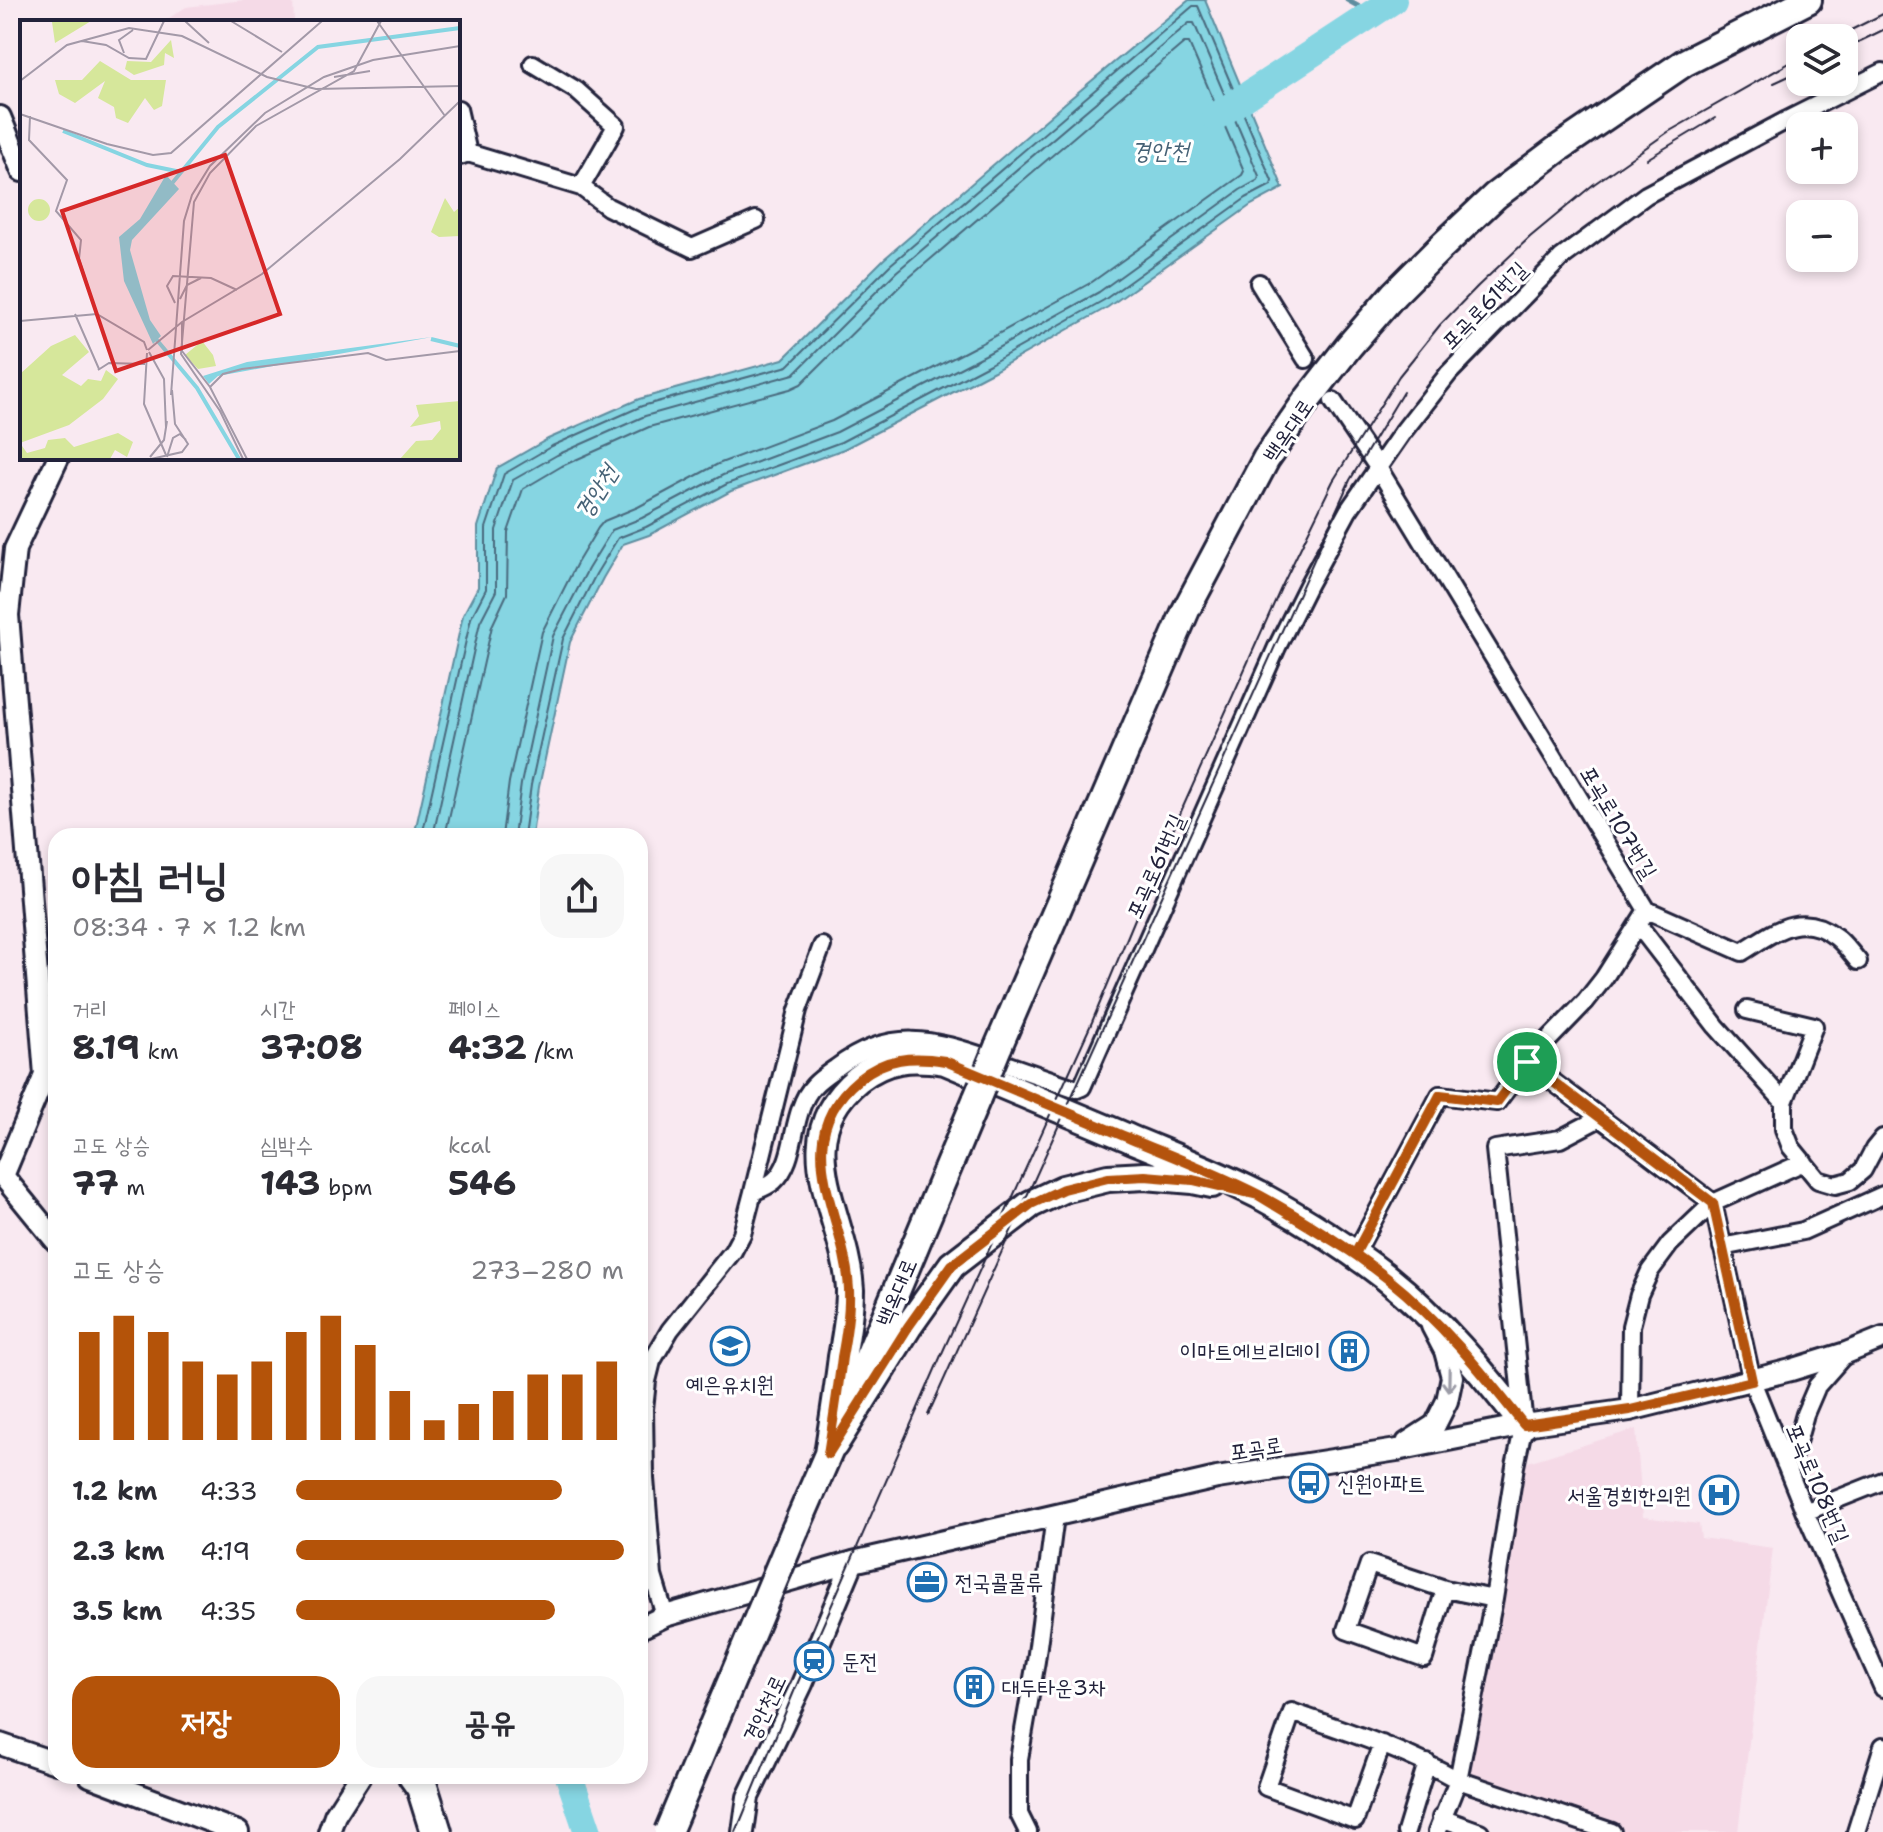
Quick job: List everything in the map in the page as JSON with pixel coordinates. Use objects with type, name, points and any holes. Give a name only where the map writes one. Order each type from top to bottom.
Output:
[{"type":"highway","points":[[420,1784],[436,1832]]},
{"type":"main road","name":"백옥대로","points":[[668,1832],[998,1047],[1186,610],[1266,459],[1349,346],[1394,294],[1495,196],[1621,104],[1684,63],[1808,0]]},
{"type":"main road","points":[[828,1454],[850,1292],[845,1255],[821,1162],[821,1138],[830,1113],[845,1090],[869,1070],[895,1060],[917,1057],[945,1061],[1258,1195],[1355,1254],[1389,1280],[1470,1357],[1524,1425]]},
{"type":"main road","points":[[828,1454],[908,1327],[952,1265],[1031,1204],[1063,1189],[1108,1178],[1145,1176],[1193,1180],[1258,1195]]},
{"type":"street","points":[[533,64],[576,90],[616,126],[581,187]]},
{"type":"street","name":"포곡로61번길","points":[[753,1192],[772,1183],[781,1173],[808,1091],[844,1061],[868,1049],[890,1042],[912,1040],[939,1043],[1077,1089],[1082,1087],[1277,647],[1308,585],[1348,511],[1377,466],[1449,373],[1561,258],[1646,195],[1883,72]]},
{"type":"street","points":[[0,117],[20,166]]},
{"type":"street","points":[[460,127],[463,155],[581,187],[608,207],[692,248],[756,220]]},
{"type":"street","points":[[1259,283],[1306,359]]},
{"type":"street","name":"포곡로107번길","points":[[1333,401],[1377,466],[1647,910],[1604,978],[1527,1062],[1497,1102],[1440,1095],[1355,1254]]},
{"type":"street","points":[[48,1232],[2,1177],[45,1075],[8,615],[15,549],[57,460]]},
{"type":"street","points":[[1647,910],[1742,952],[1782,927],[1798,923],[1835,936],[1858,961]]},
{"type":"street","points":[[1639,926],[1716,1026],[1784,1102]]},
{"type":"street","points":[[648,1377],[652,1361],[670,1330],[733,1251],[742,1234],[798,1010],[822,946]]},
{"type":"street","points":[[1747,1010],[1814,1026],[1784,1102],[1784,1129],[1791,1147],[1818,1180],[1835,1185],[1850,1181],[1863,1170],[1883,1138]]},
{"type":"street","points":[[1527,1062],[1713,1203],[1752,1381]]},
{"type":"street","points":[[1480,1832],[1439,1825],[1458,1780],[1524,1425],[1495,1149],[1560,1139],[1600,1118]]},
{"type":"street","points":[[1630,1410],[1631,1326],[1639,1295],[1650,1271],[1663,1253],[1713,1203],[1804,1162]]},
{"type":"street","points":[[1722,1247],[1803,1231],[1883,1195]]},
{"type":"street","points":[[1397,1450],[1435,1425],[1447,1401],[1452,1377],[1445,1351],[1422,1309]]},
{"type":"street","name":"포곡로","points":[[648,1624],[665,1616],[853,1562],[1217,1478],[1397,1450],[1524,1425],[1630,1410],[1752,1381],[1846,1353],[1883,1338]]},
{"type":"street","points":[[1785,1463],[1794,1453],[1817,1386],[1846,1353]]},
{"type":"street","name":"포곡로108번길","points":[[1752,1381],[1805,1512],[1883,1688]]},
{"type":"street","points":[[1805,1512],[1883,1481]]},
{"type":"street","points":[[648,1515],[653,1576],[665,1616]]},
{"type":"street","points":[[1028,1832],[1019,1814],[1019,1759],[1036,1661],[1055,1516]]},
{"type":"street","name":"경안천로","points":[[743,1832],[748,1797],[802,1684],[853,1562]]},
{"type":"street","points":[[1445,1589],[1424,1658],[1346,1630],[1369,1564],[1445,1589],[1494,1599]]},
{"type":"street","points":[[1382,1744],[1355,1820],[1266,1787],[1292,1712],[1382,1744],[1458,1780],[1612,1832]]},
{"type":"street","points":[[0,1744],[48,1760]]},
{"type":"street","points":[[1856,1832],[1883,1746]]},
{"type":"street","points":[[1406,1832],[1427,1763]]},
{"type":"street","points":[[111,1784],[238,1832]]},
{"type":"street","points":[[329,1832],[335,1815],[355,1784]]},
{"type":"shaded area","points":[[244,0],[293,0],[294,20],[166,20],[186,7]]},
{"type":"shaded area","points":[[1636,1429],[1643,1517],[1699,1524],[1701,1538],[1773,1548],[1738,1832],[1612,1832],[1458,1780],[1515,1466]]},
{"type":"water","name":"경안천","points":[[1189,0],[1205,0],[1283,188],[1251,205],[1108,307],[994,371],[844,449],[731,491],[649,535],[623,544],[570,642],[533,828],[416,828],[463,615],[478,587],[478,527],[497,468],[548,439],[639,399],[783,359],[884,259]]},
{"type":"waterway","points":[[1347,0],[1372,14]]},
{"type":"waterway","name":"경안천","points":[[1215,117],[1393,0]]},
{"type":"waterway","name":"경안천","points":[[572,1784],[588,1832]]},
{"type":"tram line","points":[[1858,26],[1883,14]]},
{"type":"tram line","points":[[1858,42],[1883,30]]},
{"type":"tram line","points":[[736,1832],[795,1689],[1092,1022],[1162,854],[1281,588],[1333,481],[1399,376],[1440,325],[1530,237],[1594,184],[1668,132],[1786,65]]},
{"type":"tram line","points":[[1774,83],[1786,77]]},
{"type":"tram line","points":[[1647,159],[1715,118]]},
{"type":"tram line","points":[[928,1415],[1350,480],[1403,392]]},
{"type":"place","name":"예은유치원","points":[[730,1346]]},
{"type":"place","name":"이마트에브리데이","points":[[1349,1351]]},
{"type":"place","name":"신원아파트","points":[[1309,1483]]},
{"type":"place","name":"서울경희한의원","points":[[1719,1495]]},
{"type":"place","name":"전국콜물류","points":[[927,1582]]},
{"type":"place","name":"둔전","points":[[814,1661]]},
{"type":"place","name":"대두타운3차","points":[[974,1687]]},
{"type":"route","points":[[1527,1062],[1497,1102],[1440,1095],[1355,1254],[1258,1195],[1193,1180],[1145,1176],[1108,1178],[1063,1189],[1031,1204],[952,1265],[908,1327],[828,1454],[850,1292],[845,1255],[821,1162],[821,1138],[830,1113],[845,1090],[869,1070],[895,1060],[917,1057],[945,1061],[1184,1161],[1258,1195],[1300,1220],[1355,1254],[1422,1309],[1470,1357],[1524,1425],[1630,1410],[1752,1381],[1713,1203],[1527,1062]]}]
